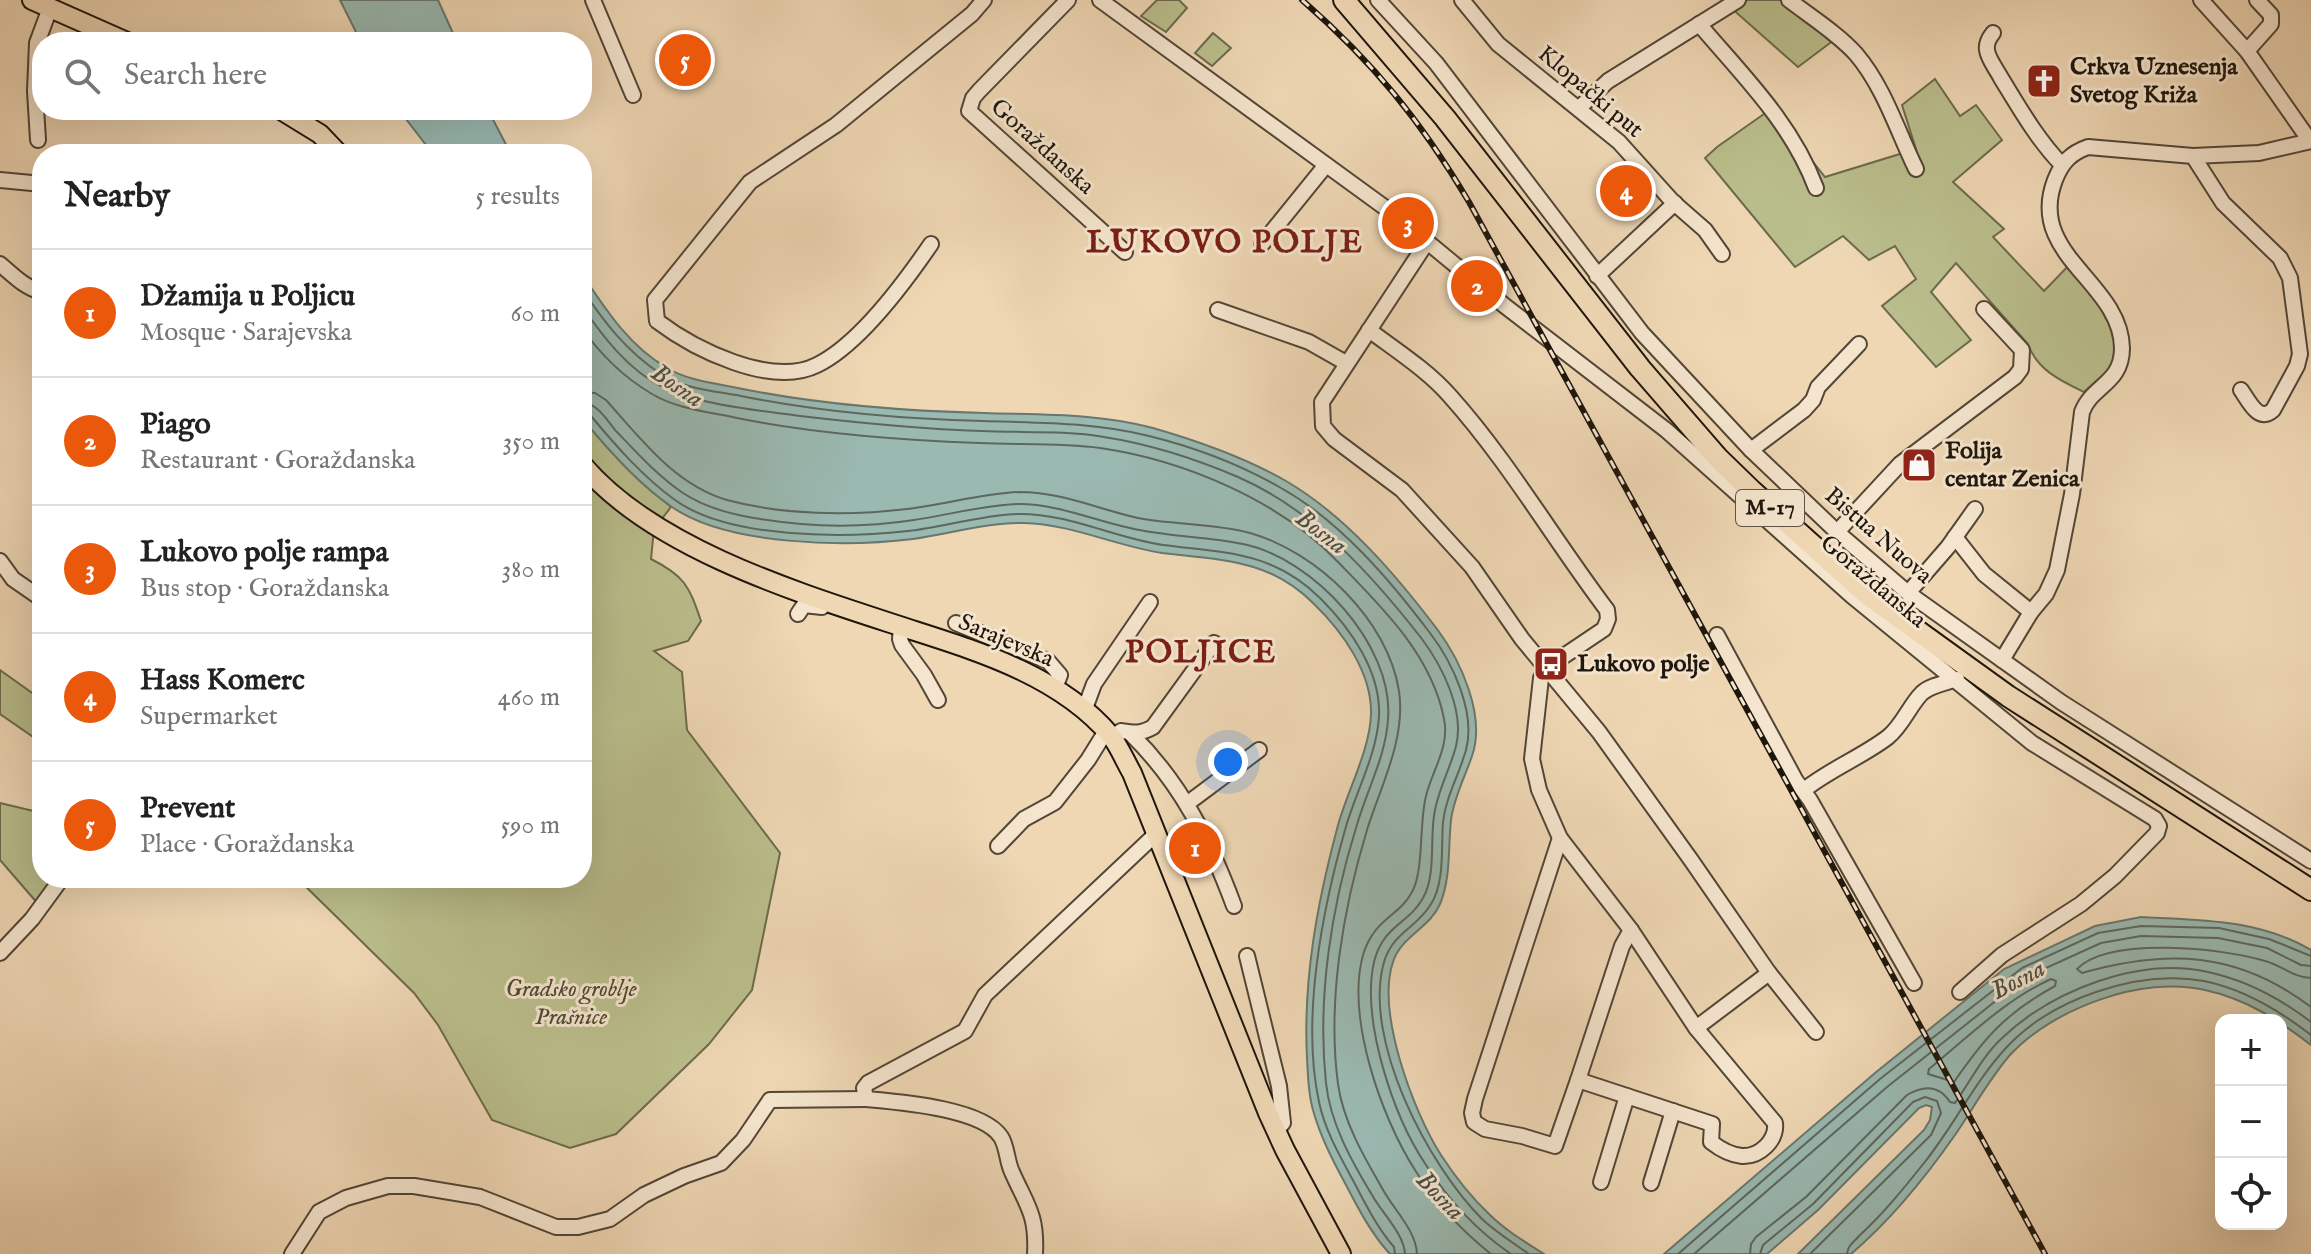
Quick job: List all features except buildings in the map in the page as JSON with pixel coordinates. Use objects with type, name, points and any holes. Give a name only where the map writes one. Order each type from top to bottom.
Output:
[{"type":"highway","name":"M-17","points":[[1344,0],[1437,108],[1621,345],[1685,420],[1752,491],[1868,595],[1970,669],[2311,890]]},
{"type":"main road","points":[[32,0],[104,32]]},
{"type":"main road","points":[[297,120],[330,144]]},
{"type":"main road","name":"Sarajevska","points":[[592,473],[620,500],[665,530],[719,559],[992,658],[1055,688],[1109,734],[1132,773],[1276,1131],[1341,1254]]},
{"type":"street","points":[[593,0],[633,95]]},
{"type":"street","points":[[931,244],[899,291],[840,350],[816,366],[781,373],[732,362],[679,338],[657,321],[655,300],[750,182],[836,125],[972,14],[984,0]]},
{"type":"street","name":"Goraždanska","points":[[1068,0],[979,91],[969,111],[1125,252]]},
{"type":"street","name":"Goraždanska","points":[[1100,0],[1326,165],[1666,430],[1852,596],[2032,743],[2155,819],[2159,826],[2157,833],[2103,885],[2081,904],[2002,955],[1960,992]]},
{"type":"street","name":"Bistua Nuova","points":[[1378,0],[1436,63],[1642,333],[1751,450],[1837,532],[1908,593],[2061,702],[2311,861]]},
{"type":"street","name":"Klopački put","points":[[1462,0],[1498,44],[1619,142],[1675,203],[1705,230],[1722,254]]},
{"type":"street","points":[[1579,108],[1608,81],[1738,0]]},
{"type":"street","points":[[1789,0],[1846,44],[1866,68],[1887,105],[1916,169]]},
{"type":"street","points":[[2002,660],[2031,612],[2046,594],[2061,558],[2082,412],[2089,397],[2117,373],[2122,353],[2120,335],[2110,312],[2062,248],[2050,218],[2049,196],[2062,165],[2075,152],[2088,147],[2193,156],[2259,153],[2310,141],[2247,51],[2201,0]]},
{"type":"street","points":[[2247,51],[2271,24],[2271,15],[2257,0]]},
{"type":"street","points":[[41,32],[50,8]]},
{"type":"street","points":[[1699,24],[1772,107],[1804,160],[1816,188]]},
{"type":"street","points":[[1993,33],[1987,51],[2027,121],[2062,165]]},
{"type":"street","points":[[37,120],[38,140]]},
{"type":"street","points":[[2193,156],[2223,203],[2280,258],[2290,278],[2300,341],[2297,366],[2268,415],[2261,415],[2255,410],[2241,390]]},
{"type":"street","points":[[1262,244],[1326,165]]},
{"type":"street","points":[[0,180],[32,183]]},
{"type":"street","points":[[1597,276],[1675,203]]},
{"type":"street","points":[[1427,242],[1322,402],[1323,426],[1334,439],[1402,490],[1496,598],[1522,639],[1599,732],[1769,973],[1816,1032]]},
{"type":"street","points":[[0,264],[32,290]]},
{"type":"street","points":[[1837,532],[1900,464],[2015,377],[2021,369],[2022,350],[1984,309]]},
{"type":"street","points":[[1218,310],[1309,342],[1346,363]]},
{"type":"street","points":[[1369,330],[1427,373],[1450,396],[1498,456],[1607,610],[1604,629],[1546,668],[1541,678],[1532,759],[1539,790],[1560,838],[1631,930],[1696,1028],[1775,1123],[1776,1132],[1772,1141],[1758,1151],[1744,1156],[1723,1151],[1711,1142],[1712,1124],[1578,1080]]},
{"type":"street","points":[[1751,450],[1804,410],[1818,387],[1859,344]]},
{"type":"street","points":[[1908,593],[1975,509]]},
{"type":"street","points":[[1955,537],[1984,574],[2031,612]]},
{"type":"street","points":[[0,561],[13,579],[32,592]]},
{"type":"street","points":[[1084,711],[1094,684],[1150,602]]},
{"type":"street","points":[[798,614],[804,605],[830,609],[835,603]]},
{"type":"street","points":[[956,623],[1048,661],[1060,675],[1055,688]]},
{"type":"street","points":[[901,626],[902,645],[938,700]]},
{"type":"street","points":[[1717,635],[1796,781],[1914,983]]},
{"type":"street","points":[[998,846],[1024,819],[1055,802],[1109,734],[1121,731],[1143,733],[1153,727],[1214,643]]},
{"type":"street","points":[[1804,790],[1888,737],[1904,721],[1921,694],[1957,679]]},
{"type":"street","points":[[1131,734],[1188,803],[1213,850],[1234,906]]},
{"type":"street","points":[[1188,803],[1259,750]]},
{"type":"street","points":[[866,1099],[864,1088],[868,1083],[965,1031],[985,995],[1157,833]]},
{"type":"street","points":[[1560,838],[1475,1099],[1474,1122],[1485,1129],[1555,1146],[1622,946],[1631,930]]},
{"type":"street","points":[[0,953],[32,919],[55,888]]},
{"type":"street","points":[[1247,956],[1279,1086],[1283,1123],[1276,1131]]},
{"type":"street","points":[[1696,1028],[1769,973]]},
{"type":"street","points":[[1601,1182],[1627,1096]]},
{"type":"street","points":[[292,1254],[319,1212],[346,1198],[388,1186],[414,1186],[480,1197],[556,1227],[578,1227],[610,1219],[644,1195],[721,1163],[743,1140],[770,1100],[866,1099],[926,1106],[987,1124],[1001,1137],[1011,1170],[1031,1208],[1036,1232],[1035,1254]]},
{"type":"street","points":[[1651,1183],[1673,1111]]},
{"type":"green space","points":[[1157,0],[1179,0],[1187,8],[1166,32],[1141,16]]},
{"type":"green space","points":[[1741,0],[1786,0],[1834,40],[1798,67],[1730,7]]},
{"type":"green space","points":[[1213,33],[1231,48],[1212,66],[1195,53]]},
{"type":"green space","points":[[1935,79],[1960,116],[1976,105],[2002,140],[1953,182],[2004,229],[1993,237],[2044,291],[2073,261],[2109,311],[2118,338],[2113,366],[2084,392],[2059,379],[2037,361],[2028,344],[1956,263],[1931,292],[1971,340],[1936,367],[1882,306],[1916,279],[1895,246],[1869,260],[1843,236],[1795,267],[1705,158],[1771,109],[1825,177],[1916,149],[1902,105]]},
{"type":"green space","name":"Gradsko groblje Prašnice","points":[[592,429],[637,478],[671,507],[654,529],[651,559],[684,583],[701,621],[688,641],[654,651],[682,672],[687,730],[780,853],[752,990],[709,1044],[616,1134],[570,1148],[492,1120],[438,1025],[414,993],[307,888],[592,888]]},
{"type":"green space","points":[[0,670],[32,693],[32,736],[0,714]]},
{"type":"green space","points":[[0,803],[32,811],[32,888],[50,888],[39,905],[0,860]]},
{"type":"water","points":[[340,0],[438,0],[452,32],[356,32]]},
{"type":"water","points":[[407,120],[493,120],[506,144],[425,144]]},
{"type":"water","name":"Bosna","points":[[592,289],[609,314],[641,349],[667,368],[686,376],[777,395],[836,403],[925,411],[1090,417],[1132,423],[1187,439],[1255,465],[1286,481],[1329,511],[1369,548],[1405,588],[1446,642],[1469,690],[1476,740],[1452,812],[1444,894],[1430,920],[1397,953],[1389,983],[1389,1007],[1409,1088],[1430,1136],[1446,1163],[1495,1220],[1544,1254],[1390,1254],[1360,1212],[1319,1129],[1310,1097],[1307,1058],[1309,971],[1330,857],[1341,815],[1367,743],[1371,714],[1367,683],[1354,654],[1335,627],[1297,589],[1280,578],[1244,564],[1145,550],[1042,524],[996,524],[913,539],[855,543],[789,541],[724,530],[672,507],[647,488],[592,430]]},
{"type":"water","name":"Bosna","points":[[2141,917],[2229,923],[2271,932],[2311,950],[2311,1045],[2287,1027],[2287,1014],[2264,1014],[2234,999],[2205,990],[2154,987],[2100,1000],[2049,1023],[2010,1055],[1919,1183],[1894,1213],[1851,1254],[1798,1254],[1924,1130],[1932,1107],[1926,1105],[1919,1108],[1818,1210],[1767,1254],[1664,1254],[1875,1073],[2004,969],[2095,926]]},
{"type":"railway","points":[[1302,0],[1351,46],[1394,94],[1433,145],[1469,202],[2045,1254]]},
{"type":"place","name":"Prevent","points":[[685,60]]},
{"type":"place","name":"Crkva Uznesenja Svetog Križa","points":[[2044,81]]},
{"type":"place","name":"Hass Komerc","points":[[1626,191]]},
{"type":"place","name":"Lukovo polje rampa","points":[[1408,223]]},
{"type":"place","name":"Piago","points":[[1477,286]]},
{"type":"place","name":"Folija centar Zenica","points":[[1919,465]]},
{"type":"place","name":"Lukovo polje","points":[[1551,664]]},
{"type":"place","name":"Džamija u Poljicu","points":[[1195,848]]},
{"type":"district","name":"LUKOVO POLJE","points":[[1225,243]]},
{"type":"district","name":"POLJICE","points":[[1201,653]]}]
